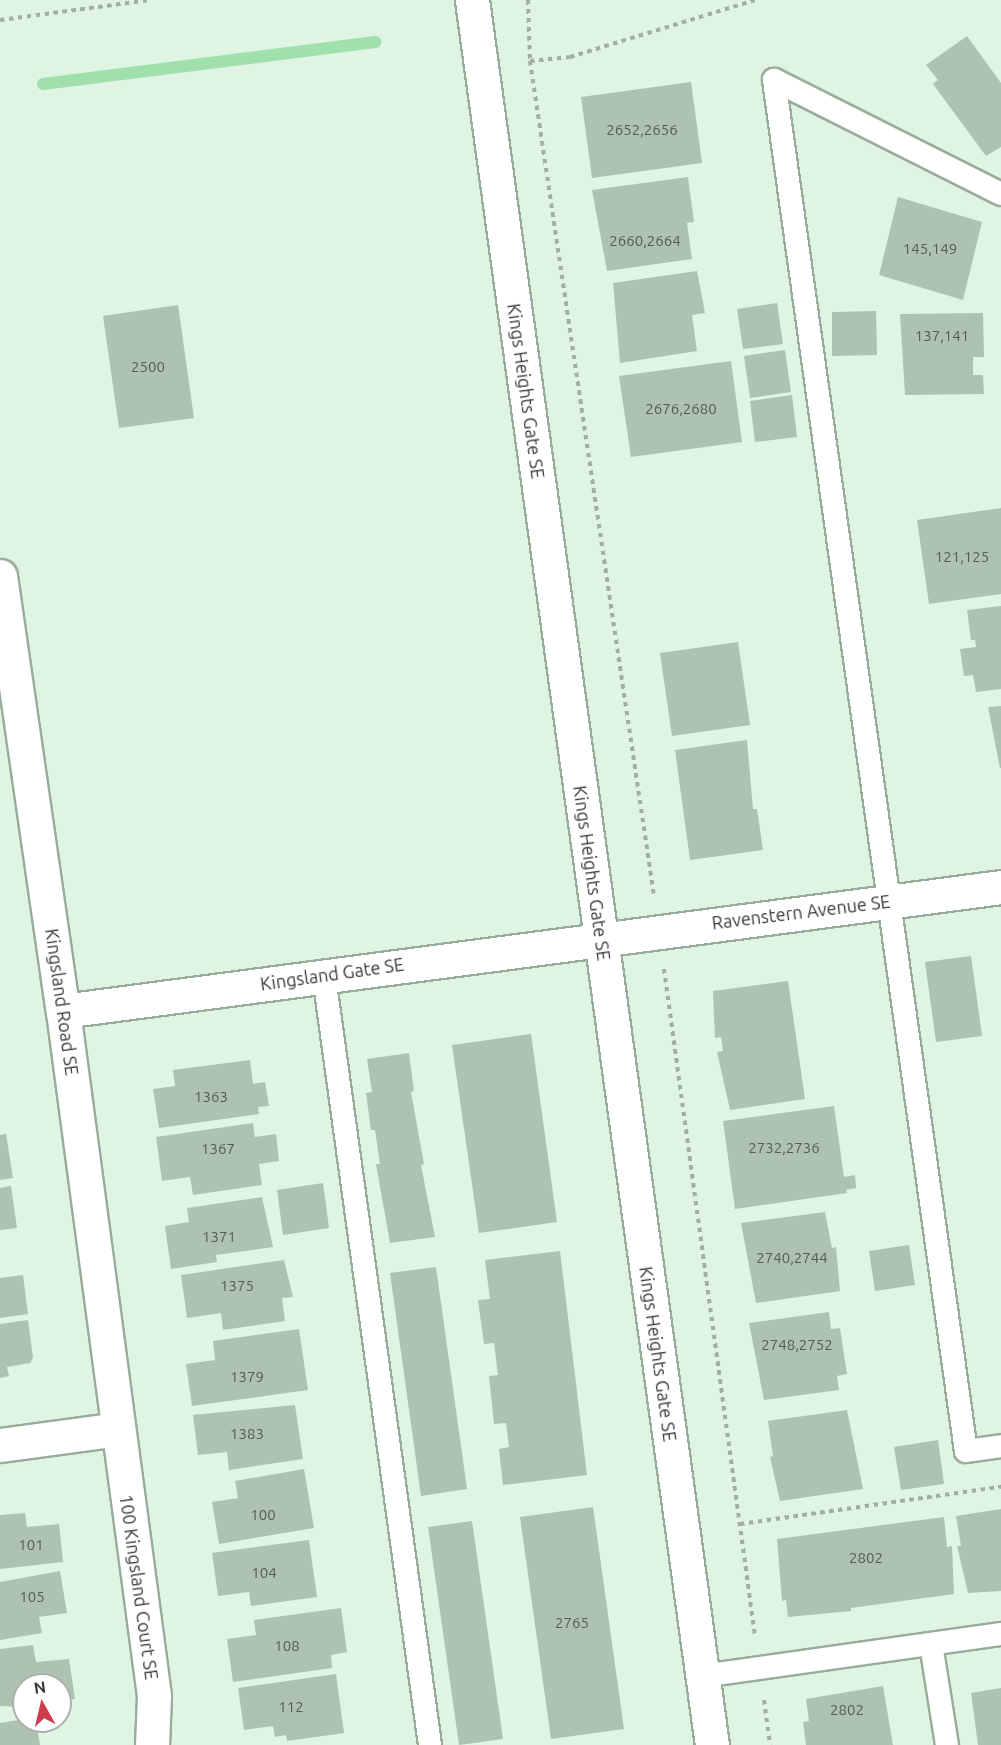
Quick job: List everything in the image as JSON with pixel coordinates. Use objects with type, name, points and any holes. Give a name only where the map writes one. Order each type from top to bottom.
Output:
[{"type":"street","name":"Kings Heights Gate SE","points":[[472,0],[712,1745]]},
{"type":"street","name":"Kingsland Road SE","points":[[0,576],[63,1011],[117,1430]]},
{"type":"street","name":"Ravenstern Avenue SE","points":[[601,938],[1001,887]]},
{"type":"street","name":"Kingsland Gate SE","points":[[63,1011],[601,938]]},
{"type":"street","points":[[0,1445],[117,1430]]},
{"type":"street","name":"100 Kingsland Court SE","points":[[117,1430],[154,1696],[152,1745]]},
{"type":"lane","points":[[1001,194],[774,80],[966,1451],[1001,1446]]},
{"type":"lane","points":[[324,975],[430,1745]]},
{"type":"lane","points":[[702,1676],[1001,1634]]},
{"type":"lane","points":[[932,1644],[947,1745]]},
{"type":"path","points":[[0,20],[150,0]]},
{"type":"path","points":[[528,0],[530,61],[659,930],[770,1745]]},
{"type":"path","points":[[530,61],[570,57],[755,0]]},
{"type":"path","points":[[740,1524],[1001,1487]]},
{"type":"building","points":[[967,36],[1001,83],[1001,147],[986,156],[933,84],[938,80],[926,65]]},
{"type":"building","points":[[691,82],[702,163],[592,178],[581,97]]},
{"type":"building","points":[[688,177],[694,222],[687,223],[692,259],[607,271],[592,190]]},
{"type":"building","points":[[898,197],[982,222],[963,300],[879,275]]},
{"type":"building","points":[[697,271],[705,313],[692,315],[697,351],[620,363],[613,283]]},
{"type":"building","points":[[777,303],[783,344],[743,349],[737,309]]},
{"type":"building","points":[[178,305],[194,418],[119,428],[103,316]]},
{"type":"building","points":[[876,311],[877,355],[832,356],[832,312]]},
{"type":"building","points":[[983,313],[984,357],[973,357],[973,375],[983,375],[984,394],[905,395],[900,314]]},
{"type":"building","points":[[785,350],[791,392],[750,398],[744,356]]},
{"type":"building","points":[[731,361],[742,442],[631,457],[619,376]]},
{"type":"building","points":[[792,395],[797,437],[755,442],[750,401]]},
{"type":"building","points":[[1001,508],[1001,594],[929,604],[917,520]]},
{"type":"building","points":[[1001,606],[1001,689],[976,692],[973,675],[964,676],[960,649],[976,647],[975,640],[971,640],[967,610]]},
{"type":"building","points":[[738,642],[750,725],[672,736],[660,653]]},
{"type":"building","points":[[1001,706],[1001,768],[1000,768],[988,707]]},
{"type":"building","points":[[747,740],[753,809],[757,809],[763,850],[690,860],[675,750]]},
{"type":"building","points":[[971,956],[982,1036],[936,1042],[925,962]]},
{"type":"building","points":[[788,981],[805,1099],[730,1110],[717,1052],[723,1051],[721,1037],[715,1038],[713,991]]},
{"type":"building","points":[[531,1034],[557,1222],[479,1233],[452,1045]]},
{"type":"building","points":[[409,1053],[414,1091],[411,1092],[424,1164],[421,1165],[435,1237],[390,1243],[376,1164],[380,1164],[375,1130],[371,1130],[366,1093],[372,1092],[367,1059]]},
{"type":"building","points":[[250,1060],[253,1084],[265,1082],[269,1106],[258,1107],[259,1114],[159,1128],[153,1089],[175,1086],[173,1070]]},
{"type":"building","points":[[834,1106],[844,1177],[855,1175],[856,1188],[846,1190],[847,1193],[735,1209],[723,1121]]},
{"type":"building","points":[[253,1123],[255,1137],[276,1134],[279,1161],[259,1164],[262,1185],[193,1195],[190,1177],[162,1181],[156,1137]]},
{"type":"building","points":[[6,1134],[13,1178],[0,1180],[0,1135]]},
{"type":"building","points":[[323,1183],[329,1228],[283,1235],[277,1190]]},
{"type":"building","points":[[11,1186],[17,1228],[0,1230],[0,1188]]},
{"type":"building","points":[[262,1197],[273,1247],[216,1255],[217,1262],[171,1269],[165,1226],[189,1222],[187,1208]]},
{"type":"building","points":[[825,1212],[832,1248],[836,1247],[840,1291],[756,1303],[741,1223]]},
{"type":"building","points":[[909,1245],[915,1285],[875,1291],[869,1251]]},
{"type":"building","points":[[560,1251],[587,1475],[503,1485],[499,1449],[509,1447],[506,1423],[494,1424],[489,1376],[498,1375],[494,1343],[484,1344],[478,1300],[490,1299],[485,1260]]},
{"type":"building","points":[[284,1260],[293,1297],[282,1298],[285,1321],[223,1330],[221,1313],[187,1318],[181,1275]]},
{"type":"building","points":[[436,1267],[467,1489],[421,1496],[390,1273]]},
{"type":"building","points":[[23,1275],[28,1314],[0,1318],[0,1278]]},
{"type":"building","points":[[829,1312],[831,1329],[840,1328],[847,1374],[837,1376],[839,1390],[764,1400],[749,1323]]},
{"type":"building","points":[[28,1320],[33,1358],[30,1363],[7,1367],[9,1376],[0,1378],[0,1324]]},
{"type":"building","points":[[299,1329],[308,1390],[192,1406],[186,1364],[215,1360],[213,1341]]},
{"type":"building","points":[[295,1405],[303,1459],[229,1470],[227,1452],[198,1455],[193,1415]]},
{"type":"building","points":[[847,1410],[863,1489],[780,1501],[770,1457],[773,1456],[768,1421]]},
{"type":"building","points":[[938,1440],[944,1484],[901,1490],[894,1447]]},
{"type":"building","points":[[304,1469],[314,1528],[219,1544],[212,1502],[238,1498],[235,1481]]},
{"type":"building","points":[[593,1507],[624,1729],[551,1739],[520,1517]]},
{"type":"building","points":[[1001,1509],[1001,1591],[968,1593],[957,1546],[961,1546],[956,1516]]},
{"type":"building","points":[[25,1513],[27,1527],[59,1524],[63,1562],[0,1569],[0,1515]]},
{"type":"building","points":[[944,1517],[947,1547],[952,1546],[954,1594],[851,1608],[851,1611],[788,1617],[786,1600],[782,1601],[777,1539]]},
{"type":"building","points":[[472,1521],[503,1739],[459,1745],[428,1527]]},
{"type":"building","points":[[309,1540],[317,1597],[251,1606],[249,1592],[218,1596],[212,1553]]},
{"type":"building","points":[[60,1571],[67,1613],[39,1617],[42,1633],[0,1640],[0,1582]]},
{"type":"building","points":[[341,1608],[347,1652],[331,1655],[332,1668],[233,1682],[227,1639],[256,1635],[254,1620]]},
{"type":"building","points":[[33,1645],[36,1662],[69,1659],[71,1673],[12,1673],[12,1706],[0,1706],[0,1649]]},
{"type":"building","points":[[336,1674],[344,1733],[287,1741],[286,1735],[275,1737],[273,1726],[244,1730],[238,1688]]},
{"type":"building","points":[[72,1679],[75,1699],[72,1699]]},
{"type":"building","points":[[883,1686],[893,1745],[806,1745],[803,1722],[809,1721],[806,1699]]},
{"type":"building","points":[[1001,1688],[1001,1745],[978,1745],[971,1693]]},
{"type":"building","points":[[12,1721],[12,1733],[38,1733],[40,1745],[0,1745],[0,1723]]},
{"type":"waterway","points":[[43,84],[375,42]]}]
